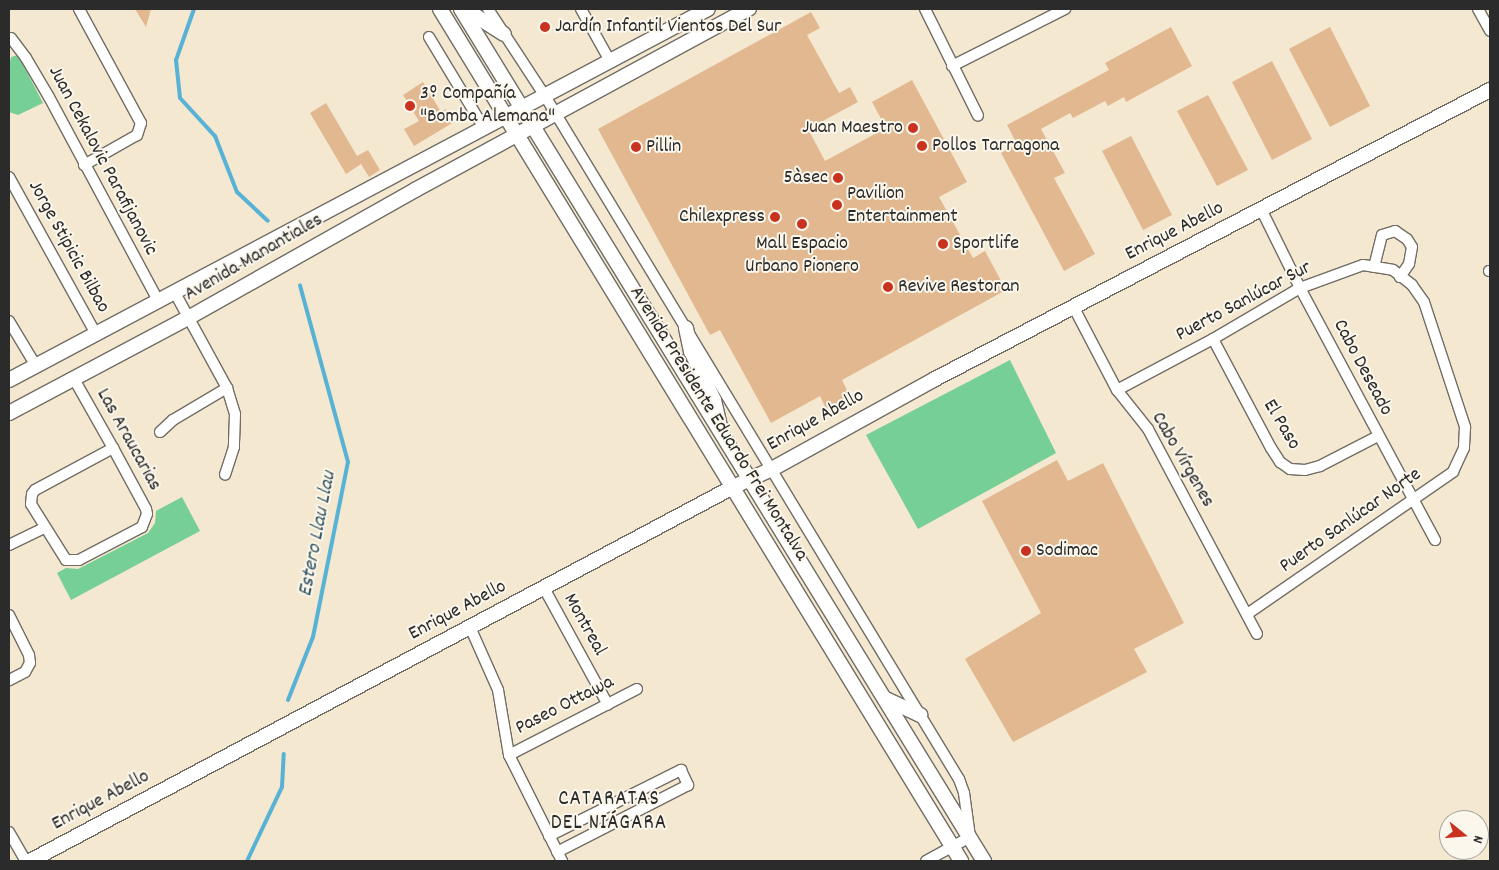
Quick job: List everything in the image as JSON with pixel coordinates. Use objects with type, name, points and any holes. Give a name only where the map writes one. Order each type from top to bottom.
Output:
[{"type":"main road","name":"Avenida Presidente Eduardo Frei Montalva","points":[[440,9],[961,861]]},
{"type":"main road","name":"Avenida Presidente Eduardo Frei Montalva","points":[[463,9],[984,861]]},
{"type":"main road","points":[[463,9],[504,34]]},
{"type":"main road","name":"Avenida Manantiales","points":[[9,380],[175,294],[708,9]]},
{"type":"main road","name":"Avenida Manantiales","points":[[9,413],[188,318],[517,134],[749,9]]},
{"type":"main road","name":"Enrique Abello","points":[[30,861],[733,487],[772,469],[935,378],[1262,211],[1490,90]]},
{"type":"main road","points":[[686,328],[693,358],[716,406],[720,432]]},
{"type":"main road","points":[[886,699],[921,715]]},
{"type":"street","points":[[79,9],[141,123],[137,135],[84,165]]},
{"type":"street","name":"Avenida Presidente Eduardo Frei Montalva","points":[[488,9],[545,96],[959,779],[964,793],[970,837]]},
{"type":"street","points":[[581,9],[610,61]]},
{"type":"street","points":[[925,9],[978,116]]},
{"type":"street","points":[[952,66],[1065,9]]},
{"type":"street","points":[[1478,9],[1490,31]]},
{"type":"street","points":[[429,37],[484,128]]},
{"type":"street","name":"Juan Cekalovic Parafijanovic","points":[[9,39],[26,58],[49,97],[159,302]]},
{"type":"street","name":"Jorge Stipicic Bilbao","points":[[9,177],[96,334]]},
{"type":"street","name":"Cabo Deseado","points":[[1262,211],[1300,288],[1435,540]]},
{"type":"street","points":[[1374,267],[1382,235],[1395,231],[1407,239],[1412,247],[1409,264],[1397,274]]},
{"type":"street","name":"Puerto Sanlúcar Sur","points":[[1117,390],[1213,339],[1300,288],[1362,264],[1397,274]]},
{"type":"street","name":"Puerto Sanlúcar Norte","points":[[1247,614],[1453,472],[1464,448],[1464,427],[1424,302],[1412,285],[1397,274]]},
{"type":"street","points":[[175,294],[227,388],[235,414],[234,447],[225,475]]},
{"type":"street","name":"Cabo Vírgenes","points":[[1073,306],[1117,390],[1148,429],[1256,634]]},
{"type":"street","points":[[9,321],[36,366]]},
{"type":"street","name":"El Paso","points":[[1213,339],[1271,448],[1280,462],[1290,469],[1305,470],[1320,466],[1378,436]]},
{"type":"street","name":"Las Araucarias","points":[[44,528],[63,558],[70,562],[79,560],[142,527],[146,519],[146,509],[74,378]]},
{"type":"street","points":[[160,432],[173,420],[227,388]]},
{"type":"street","points":[[9,545],[44,528],[31,504],[32,494],[35,490],[113,448]]},
{"type":"street","name":"Montreal","points":[[544,588],[608,705]]},
{"type":"street","points":[[9,615],[29,655],[30,663],[25,672],[9,680]]},
{"type":"street","points":[[470,627],[498,690],[510,755],[549,836],[559,856],[688,785],[681,770],[549,836]]},
{"type":"street","name":"Paseo Ottawa","points":[[510,755],[637,689]]},
{"type":"street","points":[[9,832],[26,861]]},
{"type":"street","points":[[932,860],[970,837]]},
{"type":"green space","points":[[18,55],[43,103],[18,115],[9,112],[9,67],[11,57]]},
{"type":"green space","points":[[1010,360],[1056,453],[918,529],[866,435]]},
{"type":"green space","points":[[182,497],[200,531],[71,600],[57,573],[66,568],[78,569],[148,533],[155,523],[156,511]]},
{"type":"building","points":[[135,9],[151,9],[146,27]]},
{"type":"building","name":"Mall Espacio Urbano Pionero","points":[[811,12],[820,28],[807,35],[839,93],[850,87],[858,102],[808,129],[825,161],[886,128],[872,102],[912,80],[967,182],[939,197],[973,258],[985,251],[1006,290],[842,380],[852,400],[828,413],[820,396],[771,423],[720,330],[710,335],[598,129]]},
{"type":"building","points":[[1171,27],[1192,66],[1126,102],[1124,97],[1108,106],[1105,101],[1073,118],[1070,113],[1041,129],[1065,173],[1054,178],[1095,254],[1064,271],[1001,153],[1017,144],[1007,125],[1109,70],[1105,63]]},
{"type":"building","points":[[1330,27],[1370,106],[1330,127],[1289,49]]},
{"type":"building","points":[[1272,61],[1312,139],[1272,160],[1232,82]]},
{"type":"building","points":[[423,82],[441,112],[446,109],[454,122],[414,146],[404,129],[419,121],[403,95]]},
{"type":"building","points":[[1208,95],[1248,170],[1217,186],[1177,111]]},
{"type":"building","points":[[326,103],[357,156],[368,150],[380,170],[369,177],[361,164],[346,174],[310,113]]},
{"type":"building","points":[[1131,136],[1172,215],[1143,230],[1102,151]]},
{"type":"building","points":[[1057,460],[1068,481],[1103,463],[1184,623],[1134,649],[1147,672],[1013,742],[965,659],[1041,613],[982,501]]},
{"type":"waterway","name":"Estero Llau Llau","points":[[194,9],[176,60],[180,98],[215,136],[237,192],[268,221]]},
{"type":"waterway","name":"Estero Llau Llau","points":[[288,700],[313,637],[348,462],[300,285]]},
{"type":"waterway","name":"Estero Llau Llau","points":[[247,861],[282,787],[284,754]]},
{"type":"place","name":"Jardín Infantil Vientos Del Sur","points":[[545,27]]},
{"type":"place","name":"3º Compañía \"Bomba Alemana\"","points":[[410,106]]},
{"type":"place","name":"Juan Maestro","points":[[913,128]]},
{"type":"place","name":"Pollos Tarragona","points":[[922,146]]},
{"type":"place","name":"Pillin","points":[[636,147]]},
{"type":"place","name":"5àsec","points":[[838,178]]},
{"type":"place","name":"Pavilion Entertainment","points":[[837,205]]},
{"type":"place","name":"Chilexpress","points":[[775,217]]},
{"type":"place","name":"Mall Espacio Urbano Pionero","points":[[802,224]]},
{"type":"place","name":"Sportlife","points":[[943,244]]},
{"type":"place","name":"Revive Restoran","points":[[888,287]]},
{"type":"place","name":"Sodimac","points":[[1026,551]]},
{"type":"district","name":"CATARATAS DEL NIÁGARA","points":[[609,812]]}]
